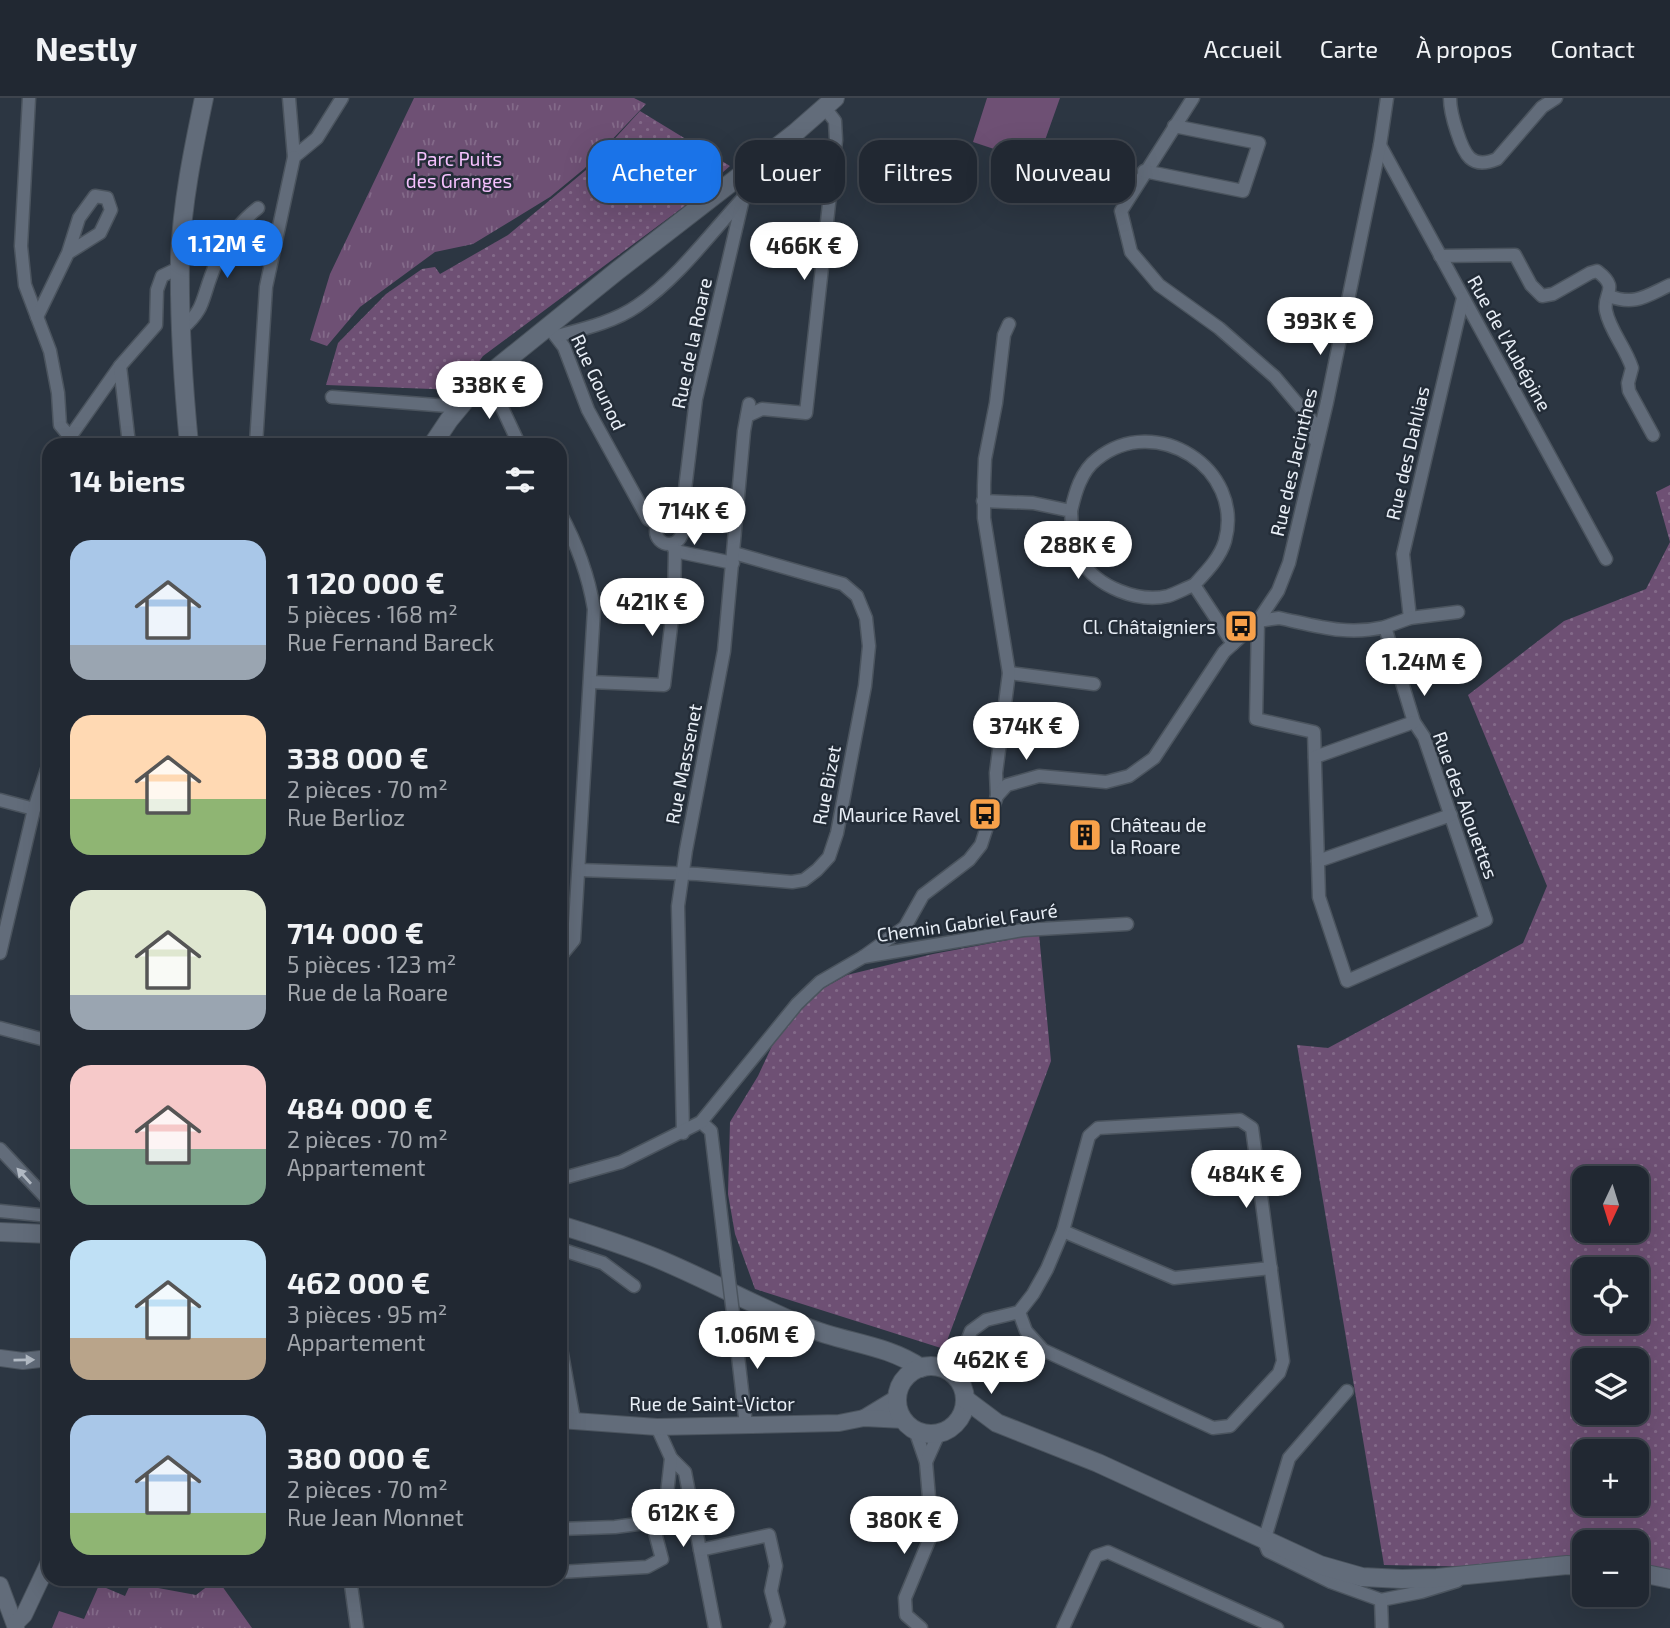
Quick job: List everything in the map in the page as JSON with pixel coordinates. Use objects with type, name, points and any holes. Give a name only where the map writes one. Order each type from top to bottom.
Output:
[{"type":"main road","points":[[188,438],[182,378],[181,267],[191,161],[204,98]]},
{"type":"main road","points":[[785,140],[830,103]]},
{"type":"main road","points":[[437,438],[482,380],[553,332],[617,271],[735,180]]},
{"type":"main road","points":[[567,1227],[657,1258],[808,1328],[886,1350],[921,1368]]},
{"type":"main road","points":[[0,1232],[42,1234]]},
{"type":"main road","points":[[886,1350],[897,1365],[899,1412],[909,1425],[928,1434],[947,1428],[997,1423]]},
{"type":"main road","points":[[899,1391],[911,1372],[921,1368],[941,1368],[950,1373],[962,1392],[997,1423],[1109,1468],[1320,1565],[1362,1577],[1402,1579],[1464,1576],[1572,1566]]},
{"type":"main road","points":[[947,1428],[963,1410],[962,1392]]},
{"type":"main road","points":[[1649,1575],[1670,1579]]},
{"type":"street","points":[[29,98],[21,246],[25,285],[50,351],[58,393],[60,425],[70,437],[120,366],[156,325],[157,290],[162,276],[181,267]]},
{"type":"street","points":[[256,438],[267,287],[293,155],[289,98]]},
{"type":"street","points":[[293,155],[317,138],[342,98]]},
{"type":"street","points":[[1193,98],[1121,211],[1131,252],[1159,285],[1219,328],[1275,377],[1312,421],[1317,447]]},
{"type":"street","name":"Rue des Jacinthes","points":[[997,796],[1007,785],[1039,776],[1106,782],[1129,776],[1154,758],[1224,652],[1258,621],[1278,592],[1289,563],[1317,447],[1380,145],[1387,98]]},
{"type":"street","points":[[1450,98],[1451,113],[1464,154],[1475,161],[1487,163],[1497,159],[1542,107],[1556,98]]},
{"type":"street","name":"Rue Massenet","points":[[683,1133],[678,906],[724,651],[748,410],[806,413],[836,140],[830,103]]},
{"type":"street","points":[[1144,172],[1243,191],[1259,143],[1174,126]]},
{"type":"street","name":"Rue de l'Aubépine","points":[[1380,145],[1606,559]]},
{"type":"street","points":[[553,332],[600,324],[636,306],[677,271],[738,203]]},
{"type":"street","name":"Rue de la Roare","points":[[590,682],[664,685],[674,601],[674,548],[682,536],[682,529],[676,520],[683,506],[696,399],[742,203]]},
{"type":"street","points":[[182,329],[197,315],[215,266],[232,235],[242,221],[258,208]]},
{"type":"street","points":[[37,317],[68,253]]},
{"type":"street","points":[[1440,256],[1515,256],[1531,285],[1542,296],[1553,294],[1597,271],[1610,286],[1606,312],[1632,368],[1629,391],[1653,435]]},
{"type":"street","points":[[1609,296],[1624,302],[1637,300],[1670,285]]},
{"type":"street","name":"Rue des Dahlias","points":[[1410,618],[1403,554],[1463,298]]},
{"type":"street","points":[[863,957],[905,927],[923,895],[969,860],[981,845],[997,796],[996,773],[1009,673],[983,501],[985,459],[996,403],[1004,335],[1009,324]]},
{"type":"street","name":"Rue Gounod","points":[[553,332],[564,347],[588,410],[648,520],[657,524]]},
{"type":"street","points":[[120,366],[128,438]]},
{"type":"street","points":[[482,380],[498,399],[514,438]]},
{"type":"street","points":[[332,397],[461,407]]},
{"type":"street","points":[[1141,441],[1167,444],[1199,459],[1218,482],[1228,511],[1224,541],[1213,564],[1194,585],[1169,596],[1147,598],[1123,593],[1099,579],[1081,560],[1072,537],[1071,511],[1082,478],[1096,459],[1119,447],[1141,441]]},
{"type":"street","points":[[983,501],[1033,503],[1071,511]]},
{"type":"street","points":[[674,548],[657,537],[657,524],[666,518],[676,520]]},
{"type":"street","points":[[567,526],[589,577],[594,609],[574,940],[567,948]]},
{"type":"street","name":"Rue Bizet","points":[[579,870],[792,882],[804,880],[829,857],[837,833],[865,685],[869,646],[866,618],[857,596],[843,584],[733,558],[674,548]]},
{"type":"street","points":[[1194,585],[1233,644]]},
{"type":"street","points":[[1451,815],[1318,861],[1314,733],[1256,719],[1258,621],[1279,618],[1337,630],[1363,632],[1410,618],[1458,612]]},
{"type":"street","name":"Rue des Alouettes","points":[[1318,861],[1319,897],[1346,981],[1486,920],[1424,737],[1414,722],[1385,627]]},
{"type":"street","points":[[1009,673],[1094,684]]},
{"type":"street","points":[[1315,757],[1414,722]]},
{"type":"street","points":[[0,953],[42,784]]},
{"type":"street","points":[[0,800],[34,809]]},
{"type":"street","name":"Chemin Gabriel Fauré","points":[[567,1177],[621,1162],[701,1122],[797,1004],[820,982],[863,957],[1023,930],[1127,924]]},
{"type":"street","points":[[0,1028],[42,1039]]},
{"type":"street","points":[[962,1392],[964,1349],[971,1331],[986,1320],[1019,1312],[1042,1277],[1063,1231],[1089,1136],[1098,1128],[1240,1120],[1252,1128],[1283,1361],[1279,1373],[1230,1426],[1213,1428],[1043,1350],[1026,1331],[1019,1312]]},
{"type":"street","points":[[701,1122],[711,1132],[746,1425]]},
{"type":"street","points":[[0,1149],[42,1194]]},
{"type":"street","points":[[0,1211],[42,1215]]},
{"type":"street","points":[[1063,1231],[1174,1278],[1271,1268]]},
{"type":"street","points":[[567,1251],[603,1263],[634,1286]]},
{"type":"street","points":[[941,1368],[964,1349]]},
{"type":"street","points":[[0,1358],[23,1361],[42,1359]]},
{"type":"street","name":"Rue de Saint-Victor","points":[[864,1419],[899,1391]]},
{"type":"street","points":[[1347,1391],[1289,1458],[1264,1541],[1268,1551],[1295,1566],[1381,1600],[1453,1584],[1464,1576]]},
{"type":"street","name":"Rue de Saint-Victor","points":[[567,1420],[657,1427],[839,1423],[864,1419],[909,1425]]},
{"type":"street","points":[[909,1425],[926,1462],[932,1533],[905,1598],[906,1615],[921,1628]]},
{"type":"street","points":[[657,1427],[671,1458],[685,1472],[715,1628]]},
{"type":"street","points":[[926,1462],[947,1428]]},
{"type":"street","points":[[567,1572],[647,1567],[662,1559],[653,1525],[667,1494],[671,1458]]},
{"type":"street","points":[[567,1529],[645,1523],[653,1525]]},
{"type":"street","points":[[700,1550],[769,1535],[776,1566],[771,1591],[779,1622],[776,1628]]},
{"type":"street","points":[[1063,1628],[1096,1556],[1108,1552],[1277,1628]]},
{"type":"street","points":[[0,1585],[11,1619],[24,1615],[42,1577]]},
{"type":"street","points":[[351,1586],[357,1628]]},
{"type":"street","points":[[1381,1600],[1382,1628]]},
{"type":"green space","name":"Parc Puits des Granges","points":[[414,98],[634,98],[646,104],[612,140],[588,140],[588,165],[550,197],[473,244],[435,252],[360,307],[327,346],[310,340],[330,274]]},
{"type":"green space","points":[[987,98],[1060,98],[1045,140],[991,140],[991,148],[974,140]]},
{"type":"green space","points":[[640,111],[687,140],[613,140]]},
{"type":"green space","points":[[721,160],[730,166],[721,174]]},
{"type":"green space","points":[[588,168],[588,203],[688,203],[483,356],[459,390],[326,385],[338,343],[386,294],[422,269],[435,267],[440,274],[508,235]]},
{"type":"green space","points":[[1670,485],[1670,542],[1656,492]]},
{"type":"green space","points":[[1670,542],[1670,1570],[1649,1570],[1649,1530],[1572,1530],[1572,1569],[1384,1565],[1297,1045],[1328,1048],[1523,943],[1547,886],[1468,695],[1564,621],[1646,589]]},
{"type":"green space","points":[[1033,925],[1039,934],[1051,1061],[944,1349],[755,1289],[735,1234],[728,1194],[730,1122],[758,1076],[790,1007],[847,975],[933,954],[1008,940]]},
{"type":"green space","points":[[99,1586],[125,1596],[130,1586],[147,1586],[196,1595],[208,1586],[222,1586],[252,1628],[52,1628],[59,1611],[84,1619]]},
{"type":"place","name":"Cl. Châtaigniers","points":[[1241,626]]},
{"type":"place","name":"Maurice Ravel","points":[[985,814]]},
{"type":"place","name":"Château de la Roare","points":[[1085,835]]}]
